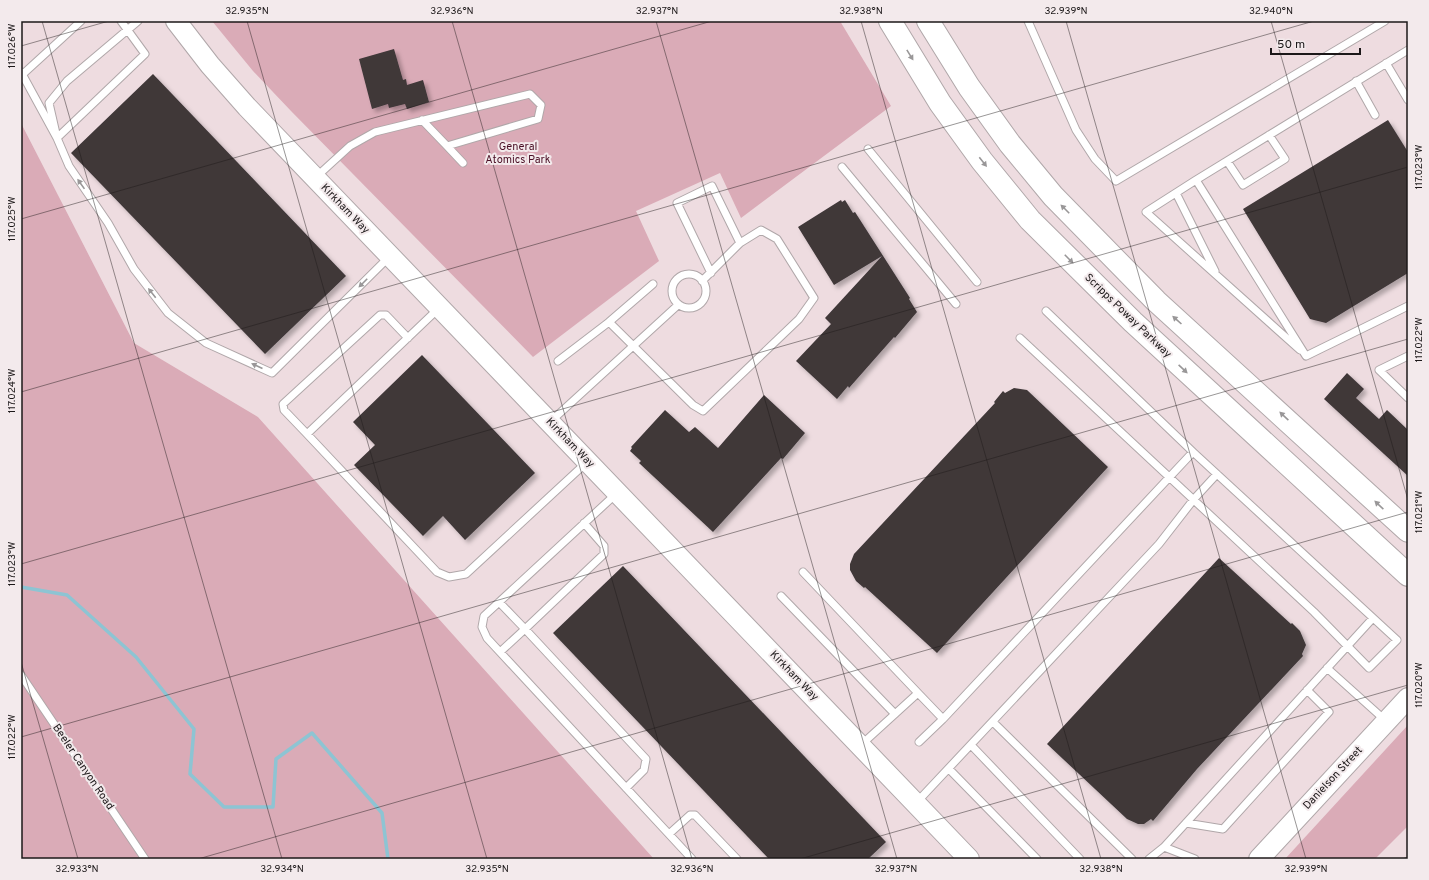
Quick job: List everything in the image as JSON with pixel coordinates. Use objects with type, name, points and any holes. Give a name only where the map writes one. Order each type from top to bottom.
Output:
[{"type":"main road","name":"Kirkham Way","points":[[176,21],[224,81],[315,178],[969,859]]},
{"type":"main road","name":"Scripps Poway Parkway","points":[[890,21],[940,103],[982,161],[1030,220],[1132,322],[1408,575]]},
{"type":"main road","points":[[928,21],[982,106],[1010,144],[1052,196],[1156,301],[1408,531]]},
{"type":"main road","name":"Danielson Street","points":[[1259,859],[1408,698]]},
{"type":"lane","points":[[81,21],[22,73],[69,166],[108,223],[134,269],[168,313],[206,344],[272,373],[390,256]]},
{"type":"lane","points":[[56,138],[145,54],[121,21]]},
{"type":"lane","points":[[56,138],[49,103],[67,81],[138,21]]},
{"type":"lane","points":[[1028,21],[1076,130],[1095,159],[1116,181],[1385,21]]},
{"type":"lane","points":[[1306,356],[1146,212],[1408,50]]},
{"type":"lane","points":[[1386,63],[1408,100]]},
{"type":"lane","points":[[1356,81],[1375,115]]},
{"type":"lane","points":[[315,178],[350,146],[374,132],[530,94],[541,105],[538,119],[446,146]]},
{"type":"lane","points":[[422,120],[463,163]]},
{"type":"lane","points":[[1227,161],[1243,185],[1285,159],[1270,135]]},
{"type":"lane","points":[[868,148],[977,282]]},
{"type":"lane","points":[[842,167],[956,304]]},
{"type":"lane","points":[[1196,180],[1306,356]]},
{"type":"lane","points":[[711,273],[677,203],[712,186],[740,243]]},
{"type":"lane","points":[[1176,193],[1218,276]]},
{"type":"lane","points":[[609,322],[693,405],[703,411],[799,319],[814,298],[777,239],[761,230],[740,243],[702,281]]},
{"type":"lane","points":[[689,274],[699,278],[702,281],[706,292],[702,302],[698,306],[688,309],[678,305],[672,296],[675,280],[689,274]]},
{"type":"lane","points":[[558,361],[609,322],[653,284]]},
{"type":"lane","points":[[550,422],[678,305]]},
{"type":"lane","points":[[1306,356],[1408,306]]},
{"type":"lane","points":[[307,434],[440,308]]},
{"type":"lane","points":[[1020,338],[1314,612],[1369,668],[1397,640],[1193,452],[1046,310]]},
{"type":"lane","points":[[408,338],[386,315],[380,315],[283,404],[284,410],[437,572],[449,576],[466,574],[588,462]]},
{"type":"lane","points":[[1408,356],[1379,370],[1408,398]]},
{"type":"lane","points":[[919,742],[943,719],[1193,452]]},
{"type":"lane","points":[[916,804],[1159,544],[1194,499],[1217,474]]},
{"type":"lane","points":[[617,492],[484,616],[482,627],[486,638],[692,859]]},
{"type":"lane","points":[[500,652],[604,554],[604,546],[584,523]]},
{"type":"lane","points":[[803,572],[943,719]]},
{"type":"lane","points":[[781,596],[895,714]]},
{"type":"lane","points":[[499,602],[646,759],[644,770],[626,788]]},
{"type":"lane","points":[[1149,859],[1186,823],[1373,618]]},
{"type":"lane","points":[[1327,668],[1386,721]]},
{"type":"lane","name":"Beeler Canyon Road","points":[[21,674],[145,859]]},
{"type":"lane","points":[[1186,823],[1223,828],[1229,823],[1329,712],[1307,690]]},
{"type":"lane","points":[[860,746],[918,693]]},
{"type":"lane","points":[[993,722],[1132,859]]},
{"type":"lane","points":[[971,745],[1080,859]]},
{"type":"lane","points":[[949,768],[1037,859]]},
{"type":"lane","points":[[669,834],[690,815],[695,815],[737,859]]},
{"type":"lane","points":[[1164,846],[1195,859]]},
{"type":"shaded area","points":[[21,21],[1408,21],[1408,859],[654,859],[258,417],[134,343],[21,123]]},
{"type":"green space","name":"General Atomics Park","points":[[212,21],[840,21],[891,106],[741,218],[720,173],[636,211],[659,261],[533,357],[291,111],[253,71]]},
{"type":"green space","points":[[21,123],[134,343],[258,417],[654,859],[21,859]]},
{"type":"green space","points":[[1408,725],[1408,826],[1375,859],[1285,859]]},
{"type":"building","points":[[394,49],[403,80],[406,79],[407,85],[423,80],[429,102],[407,109],[405,104],[389,108],[388,104],[372,109],[359,59]]},
{"type":"building","points":[[153,74],[346,276],[265,354],[71,153]]},
{"type":"building","points":[[1388,120],[1408,152],[1408,273],[1326,323],[1310,319],[1243,209]]},
{"type":"building","points":[[841,200],[842,202],[845,200],[853,213],[855,212],[910,298],[909,299],[917,312],[895,338],[894,337],[849,388],[848,386],[837,399],[796,361],[831,324],[825,318],[882,256],[834,285],[798,227]]},
{"type":"building","points":[[422,355],[535,473],[465,540],[443,516],[423,536],[354,465],[375,445],[353,422]]},
{"type":"building","points":[[1347,373],[1364,389],[1356,398],[1379,419],[1387,410],[1408,430],[1408,476],[1324,399]]},
{"type":"building","points":[[1014,388],[1027,390],[1108,467],[937,653],[865,587],[864,588],[856,581],[850,570],[850,564],[854,554],[995,403],[994,402],[1003,391],[1005,393]]},
{"type":"building","points":[[764,395],[805,433],[783,459],[781,458],[713,532],[639,463],[641,461],[630,451],[632,448],[631,447],[665,410],[689,432],[695,427],[718,448]]},
{"type":"building","points":[[1219,558],[1300,631],[1306,645],[1302,654],[1303,656],[1197,769],[1153,821],[1151,819],[1144,824],[1138,824],[1127,819],[1047,744]]},
{"type":"building","points":[[623,566],[886,842],[868,859],[769,859],[553,633]]},
{"type":"waterway","points":[[21,587],[67,595],[136,657],[194,729],[190,774],[224,807],[273,807],[276,759],[312,733],[382,813],[388,859]]}]
